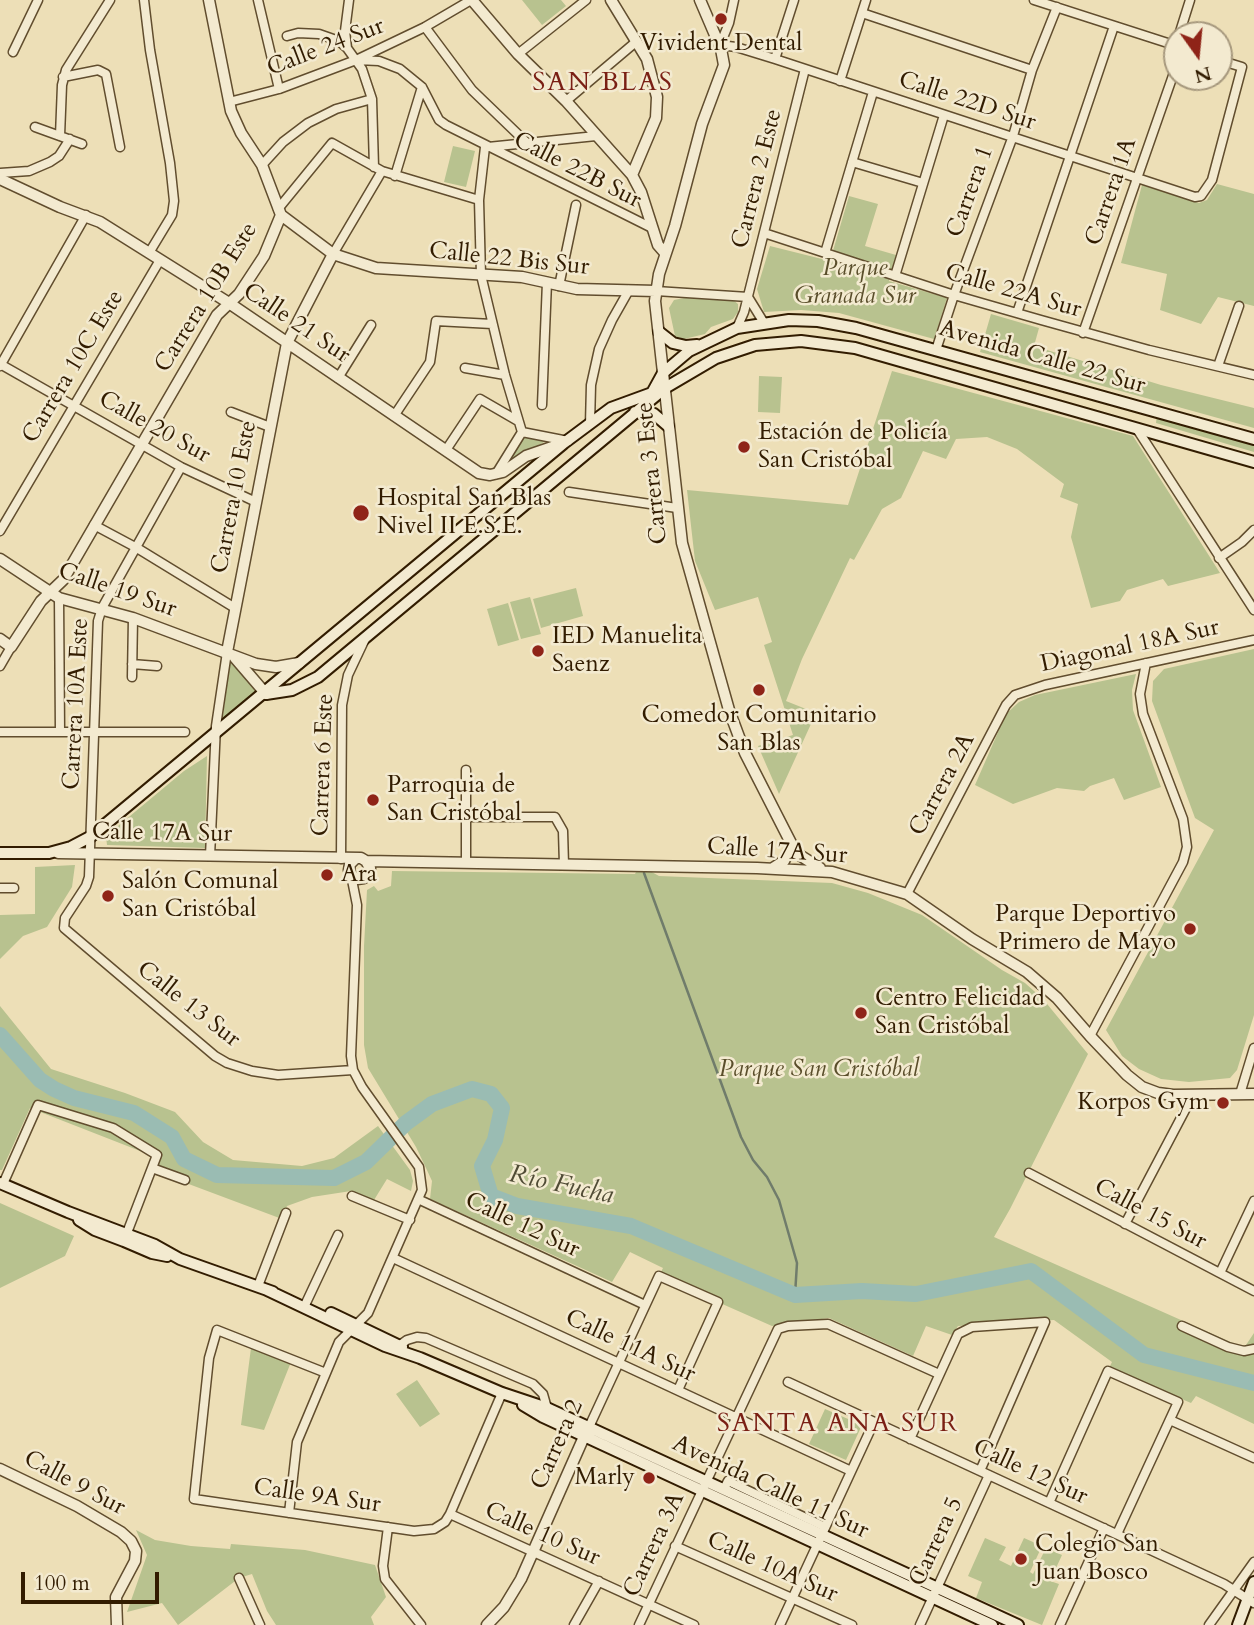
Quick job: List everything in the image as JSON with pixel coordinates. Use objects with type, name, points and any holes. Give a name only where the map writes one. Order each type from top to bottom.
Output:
[{"type":"main road","name":"Avenida Calle 22 Sur","points":[[49,853],[90,837],[566,442],[616,405],[652,393],[663,373],[676,360],[700,345],[737,328],[800,320],[839,324],[1254,439]]},
{"type":"main road","points":[[659,332],[669,341],[681,346],[700,345]]},
{"type":"main road","name":"Avenida Calle 22 Sur","points":[[265,694],[286,692],[310,683],[665,388],[705,363],[740,349],[786,341],[818,342],[855,348],[1254,462]]},
{"type":"main road","points":[[635,412],[654,414],[668,426]]},
{"type":"main road","name":"Calle 17A Sur","points":[[0,853],[49,853]]},
{"type":"main road","name":"Avenida Calle 11 Sur","points":[[1,1183],[125,1238],[306,1303],[385,1346],[420,1357],[502,1393],[547,1408],[587,1431],[821,1535]]},
{"type":"main road","name":"Avenida Calle 11 Sur","points":[[262,1288],[400,1345],[420,1357]]},
{"type":"main road","name":"Avenida Calle 11 Sur","points":[[502,1393],[543,1416],[587,1431]]},
{"type":"main road","name":"Avenida Calle 11 Sur","points":[[704,1485],[724,1489],[821,1535],[992,1625]]},
{"type":"main road","points":[[1238,1625],[1250,1600],[1254,1582]]},
{"type":"main road","name":"Avenida Calle 11 Sur","points":[[935,1593],[1018,1625]]},
{"type":"street","points":[[13,52],[38,0]]},
{"type":"street","points":[[60,136],[63,77],[110,0]]},
{"type":"street","points":[[144,0],[174,201],[172,215],[149,253]]},
{"type":"street","name":"Carrera 10B Este","points":[[0,666],[35,608],[63,580],[217,315],[239,294],[264,256],[279,212],[262,165],[241,133],[229,103],[209,0]]},
{"type":"street","points":[[258,0],[279,89]]},
{"type":"street","points":[[347,48],[345,31],[349,0]]},
{"type":"street","points":[[472,0],[518,54],[566,101],[632,175],[660,249],[665,254]]},
{"type":"street","name":"Calle 24 Sur","points":[[229,103],[279,89],[356,60],[425,27],[472,0]]},
{"type":"street","points":[[518,54],[586,0]]},
{"type":"street","points":[[611,0],[638,41],[651,69],[657,108],[653,127],[632,175]]},
{"type":"street","points":[[700,0],[720,45]]},
{"type":"street","points":[[720,45],[734,0]]},
{"type":"street","points":[[775,59],[794,0]]},
{"type":"street","points":[[840,81],[866,0]]},
{"type":"street","points":[[1034,0],[1163,38]]},
{"type":"street","points":[[1184,21],[1190,0]]},
{"type":"street","name":"Carrera 1","points":[[936,350],[1013,136],[1032,70],[1057,8]]},
{"type":"street","points":[[862,13],[1032,70]]},
{"type":"street","points":[[1017,313],[1114,26]]},
{"type":"street","points":[[425,27],[472,90],[528,144]]},
{"type":"street","points":[[287,36],[298,33],[319,34],[339,41],[356,60],[366,78],[372,99],[378,169]]},
{"type":"street","points":[[566,101],[638,41]]},
{"type":"street","name":"Calle 22D Sur","points":[[720,45],[775,59],[1195,197],[1201,196],[1212,180],[1242,67],[1233,64]]},
{"type":"street","name":"Carrera 3 Este","points":[[720,45],[722,73],[702,124],[656,291],[677,508],[685,562],[734,727],[792,845],[801,856],[825,871]]},
{"type":"street","points":[[356,60],[379,61],[400,69],[422,88],[395,176]]},
{"type":"street","name":"Carrera 2 Este","points":[[737,328],[748,297],[805,69]]},
{"type":"street","points":[[63,77],[98,70],[106,74],[120,147]]},
{"type":"street","name":"Calle 22B Sur","points":[[422,88],[439,120],[485,147],[580,191],[652,229]]},
{"type":"street","name":"Carrera 1A","points":[[1083,332],[1168,91]]},
{"type":"street","points":[[825,253],[873,92]]},
{"type":"street","points":[[262,165],[283,142],[308,123],[336,109],[372,99]]},
{"type":"street","points":[[895,276],[944,115]]},
{"type":"street","points":[[35,127],[82,144]]},
{"type":"street","points":[[522,432],[505,376],[481,275],[479,200],[485,147],[596,135]]},
{"type":"street","points":[[0,176],[29,171],[50,162],[59,156],[70,139]]},
{"type":"street","points":[[279,212],[332,143],[395,176],[479,200]]},
{"type":"street","points":[[852,162],[923,183]]},
{"type":"street","name":"Carrera 10 Este","points":[[210,856],[215,735],[227,652],[287,343],[378,169]]},
{"type":"street","name":"Calle 21 Sur","points":[[0,176],[65,209],[86,215],[229,303],[479,473],[496,475]]},
{"type":"street","points":[[559,286],[576,205]]},
{"type":"street","name":"Calle 22 Bis Sur","points":[[279,212],[333,254],[388,269],[522,277],[559,286],[748,297]]},
{"type":"street","points":[[0,365],[86,215]]},
{"type":"street","name":"Calle 22A Sur","points":[[764,233],[954,295],[1083,332],[1254,375]]},
{"type":"street","name":"Carrera 10C Este","points":[[0,531],[160,260]]},
{"type":"street","points":[[542,405],[547,282]]},
{"type":"street","points":[[590,424],[591,385],[599,349],[629,290]]},
{"type":"street","points":[[748,297],[764,323]]},
{"type":"street","points":[[1218,366],[1239,306]]},
{"type":"street","points":[[394,416],[430,362],[436,321],[492,324]]},
{"type":"street","points":[[338,378],[371,325]]},
{"type":"street","name":"Calle 20 Sur","points":[[0,365],[181,467],[256,502]]},
{"type":"street","points":[[465,368],[505,376]]},
{"type":"street","points":[[446,450],[480,399],[518,421]]},
{"type":"street","points":[[231,412],[270,427]]},
{"type":"street","points":[[1138,429],[1254,610]]},
{"type":"street","points":[[522,432],[566,442]]},
{"type":"street","points":[[496,475],[522,432]]},
{"type":"street","points":[[496,475],[539,450],[566,442]]},
{"type":"street","name":"Carrera 10A Este","points":[[89,854],[97,628],[102,608],[181,467]]},
{"type":"street","points":[[569,492],[677,508]]},
{"type":"street","points":[[94,525],[235,608]]},
{"type":"street","points":[[1219,558],[1254,530]]},
{"type":"street","name":"Calle 19 Sur","points":[[0,559],[60,598],[133,618],[265,667],[303,662]]},
{"type":"street","points":[[60,598],[60,732]]},
{"type":"street","points":[[132,677],[133,618]]},
{"type":"street","name":"Carrera 6 Este","points":[[341,859],[343,695],[348,675],[367,635]]},
{"type":"street","points":[[0,639],[11,647]]},
{"type":"street","name":"Diagonal 18A Sur","points":[[1015,695],[1045,685],[1254,640]]},
{"type":"street","name":"Calle 19 Sur","points":[[227,652],[243,665],[265,694]]},
{"type":"street","points":[[1090,1036],[1183,862],[1187,847],[1183,819],[1143,715],[1140,694],[1146,663]]},
{"type":"street","points":[[132,664],[157,666]]},
{"type":"street","name":"Carrera 2A","points":[[907,894],[1006,705],[1015,695]]},
{"type":"street","points":[[0,732],[185,732]]},
{"type":"street","points":[[466,770],[466,863]]},
{"type":"street","points":[[466,817],[555,817],[563,831],[564,864]]},
{"type":"street","points":[[771,868],[785,861],[792,845]]},
{"type":"street","name":"Calle 17A Sur","points":[[49,853],[361,858],[367,870]]},
{"type":"street","name":"Calle 13 Sur","points":[[89,854],[89,877],[63,922],[66,931],[215,1056],[252,1071],[278,1075],[353,1070]]},
{"type":"street","name":"Calle 17A Sur","points":[[323,859],[339,863],[357,879],[367,870],[390,861],[771,868],[845,875],[907,894],[1037,979],[1127,1075],[1142,1087],[1165,1094],[1254,1094]]},
{"type":"street","points":[[355,859],[350,872],[357,905]]},
{"type":"street","points":[[289,1513],[297,1442],[340,1339],[368,1312],[422,1190],[419,1167],[353,1070],[351,1056],[357,905],[367,870]]},
{"type":"street","points":[[0,888],[14,888]]},
{"type":"street","points":[[1240,1094],[1254,1048]]},
{"type":"street","points":[[1125,1224],[1193,1095]]},
{"type":"street","points":[[1,1183],[38,1105],[113,1128],[157,1155],[125,1238]]},
{"type":"street","points":[[152,1168],[185,1181]]},
{"type":"street","name":"Calle 15 Sur","points":[[1029,1173],[1254,1291]]},
{"type":"street","points":[[352,1196],[410,1220]]},
{"type":"street","name":"Calle 12 Sur","points":[[419,1200],[645,1305]]},
{"type":"street","points":[[1220,1273],[1254,1201]]},
{"type":"street","points":[[262,1288],[286,1213]]},
{"type":"street","points":[[306,1303],[338,1235]]},
{"type":"street","name":"Calle 11A Sur","points":[[393,1258],[851,1471]]},
{"type":"street","name":"Carrera 2","points":[[487,1625],[511,1596],[533,1552],[659,1276],[718,1302],[678,1390]]},
{"type":"street","name":"Carrera 5","points":[[939,1374],[958,1334],[966,1328],[1045,1322],[979,1471]]},
{"type":"street","name":"Carrera 3A","points":[[639,1625],[778,1329],[828,1324],[939,1374]]},
{"type":"street","points":[[1182,1326],[1228,1347],[1244,1351],[1254,1349]]},
{"type":"street","name":"Calle 9A Sur","points":[[326,1374],[217,1330],[209,1358],[194,1499],[414,1531],[434,1529],[445,1522],[450,1514]]},
{"type":"street","points":[[400,1345],[407,1340],[426,1338],[533,1384],[543,1394],[547,1408]]},
{"type":"street","points":[[1049,1503],[1108,1371],[1178,1402],[1117,1534]]},
{"type":"street","points":[[910,1438],[939,1374]]},
{"type":"street","name":"Calle 12 Sur","points":[[788,1382],[1234,1589],[1250,1600]]},
{"type":"street","points":[[450,1514],[502,1393]]},
{"type":"street","points":[[1170,1420],[1254,1458]]},
{"type":"street","points":[[780,1625],[874,1422]]},
{"type":"street","name":"Calle 9 Sur","points":[[0,1469],[77,1506],[127,1536],[136,1555],[116,1597],[117,1625]]},
{"type":"street","name":"Carrera 5","points":[[920,1625],[989,1475]]},
{"type":"street","name":"Calle 10 Sur","points":[[450,1514],[694,1625]]},
{"type":"street","points":[[388,1527],[383,1566],[385,1578],[421,1625]]},
{"type":"street","points":[[1060,1625],[1104,1528]]},
{"type":"street","name":"Calle 10A Sur","points":[[675,1546],[852,1625]]},
{"type":"street","points":[[1209,1625],[1254,1562]]},
{"type":"street","points":[[239,1578],[260,1625]]},
{"type":"street","points":[[574,1625],[599,1581]]},
{"type":"green space","points":[[522,0],[561,0],[566,6],[542,25]]},
{"type":"green space","points":[[453,146],[475,151],[466,187],[444,182]]},
{"type":"green space","points":[[1217,184],[1254,194],[1254,306],[1218,297],[1201,324],[1160,310],[1167,274],[1121,263],[1142,185],[1199,203],[1207,200]]},
{"type":"green space","name":"Parque Granada Sur","points":[[849,196],[878,204],[865,246],[896,255],[889,281],[947,298],[934,339],[839,313],[801,310],[764,312],[757,289],[770,246],[830,261]]},
{"type":"green space","name":"Parque Granada Sur","points":[[689,297],[732,299],[738,304],[738,312],[733,319],[711,327],[705,334],[684,339],[675,336],[669,308],[674,300]]},
{"type":"green space","points":[[991,314],[1039,328],[1034,346],[1161,385],[1254,408],[1254,428],[980,352]]},
{"type":"green space","points":[[892,371],[1133,436],[1220,573],[1168,586],[1163,579],[1127,590],[1120,601],[1091,608],[1071,537],[1078,504],[1060,497],[1064,484],[1017,449],[987,437],[956,439],[946,459],[923,451],[901,498],[882,509],[854,560],[850,558],[802,659],[786,701],[816,713],[779,794],[758,746],[793,735],[764,645],[772,642],[758,597],[715,610],[695,561],[687,490],[848,505]]},
{"type":"green space","points":[[759,376],[782,377],[780,413],[758,412]]},
{"type":"green space","points":[[1157,414],[1254,443],[1254,452],[1156,423]]},
{"type":"green space","points":[[525,435],[546,441],[505,465]]},
{"type":"green space","points":[[576,588],[583,616],[541,628],[533,599]]},
{"type":"green space","points":[[530,597],[541,634],[521,639],[510,602]]},
{"type":"green space","points":[[508,603],[519,640],[498,646],[487,609]]},
{"type":"green space","points":[[1254,649],[1254,1015],[1237,1070],[1230,1078],[1189,1082],[1161,1079],[1139,1069],[1122,1056],[1106,1030],[1214,830],[1195,818],[1152,701],[1153,681],[1164,669]]},
{"type":"green space","points":[[231,659],[257,692],[222,723],[228,677]]},
{"type":"green space","points":[[1136,674],[1132,690],[1133,710],[1161,787],[1124,800],[1114,778],[1090,786],[1084,791],[1057,788],[1013,804],[975,785],[1006,714],[1019,702],[1035,695]]},
{"type":"green space","points":[[207,756],[205,848],[107,845],[106,836],[184,771]]},
{"type":"green space","points":[[75,865],[72,887],[47,927],[23,936],[0,959],[0,915],[35,914],[35,867]]},
{"type":"green space","name":"Parque San Cristóbal","points":[[637,870],[648,870],[659,876],[832,883],[868,893],[922,915],[1025,983],[1043,999],[1088,1054],[994,1237],[1244,1348],[1254,1333],[1254,1424],[1196,1396],[1191,1403],[1109,1368],[1112,1362],[1054,1320],[958,1326],[952,1335],[926,1326],[913,1356],[829,1318],[772,1326],[659,1276],[663,1268],[630,1252],[612,1282],[430,1199],[432,1181],[426,1168],[368,1068],[364,1045],[367,890],[374,886],[378,891],[391,886],[392,871],[635,874]]},
{"type":"green space","points":[[0,1006],[51,1069],[175,1112],[203,1142],[233,1160],[302,1166],[334,1158],[378,1126],[410,1170],[413,1181],[411,1191],[387,1179],[374,1200],[351,1191],[312,1197],[287,1206],[282,1219],[154,1171],[158,1158],[30,1108],[0,1170]]},
{"type":"green space","points":[[0,1203],[74,1236],[65,1256],[0,1288]]},
{"type":"green space","points":[[251,1348],[291,1362],[264,1430],[241,1425]]},
{"type":"green space","points":[[417,1380],[440,1414],[420,1427],[396,1394]]},
{"type":"green space","points":[[825,1409],[862,1425],[846,1460],[809,1444]]},
{"type":"green space","points":[[136,1530],[155,1540],[191,1546],[230,1549],[231,1544],[305,1550],[375,1565],[386,1597],[371,1617],[374,1625],[276,1625],[267,1611],[252,1574],[239,1578],[178,1625],[162,1603],[127,1612],[147,1555]]},
{"type":"green space","points":[[985,1538],[1006,1547],[999,1560],[1011,1566],[1024,1538],[1042,1546],[1030,1572],[1033,1574],[1046,1548],[1062,1555],[1050,1581],[1059,1584],[1042,1625],[976,1598],[982,1582],[968,1576]]},
{"type":"waterway","points":[[644,873],[741,1137],[779,1200],[797,1263],[795,1295]]},
{"type":"waterway","name":"Río Fucha","points":[[0,1035],[40,1080],[74,1098],[134,1113],[172,1137],[184,1159],[217,1175],[334,1178],[366,1162],[406,1123],[432,1104],[472,1089],[491,1094],[502,1108],[495,1140],[482,1166],[491,1196],[517,1206],[631,1226],[795,1295],[862,1291],[916,1294],[1031,1271],[1144,1355],[1254,1383]]},
{"type":"place","name":"Vivident Dental","points":[[721,19]]},
{"type":"place","name":"Estación de Policía San Cristóbal","points":[[744,447]]},
{"type":"place","name":"Hospital San Blas Nivel II E.S.E.","points":[[361,513]]},
{"type":"place","name":"IED Manuelita Saenz","points":[[538,651]]},
{"type":"place","name":"Comedor Comunitario San Blas","points":[[759,690]]},
{"type":"place","name":"Parroquia de San Cristóbal","points":[[373,800]]},
{"type":"place","name":"Ara","points":[[327,875]]},
{"type":"place","name":"Salón Comunal San Cristóbal","points":[[108,896]]},
{"type":"place","name":"Parque Deportivo Primero de Mayo","points":[[1190,929]]},
{"type":"place","name":"Centro Felicidad San Cristóbal","points":[[861,1013]]},
{"type":"place","name":"Korpos Gym","points":[[1223,1103]]},
{"type":"place","name":"Marly","points":[[649,1478]]},
{"type":"place","name":"Colegio San Juan Bosco","points":[[1021,1559]]},
{"type":"district","name":"SAN BLAS","points":[[603,84]]},
{"type":"district","name":"SANTA ANA SUR","points":[[838,1425]]}]
